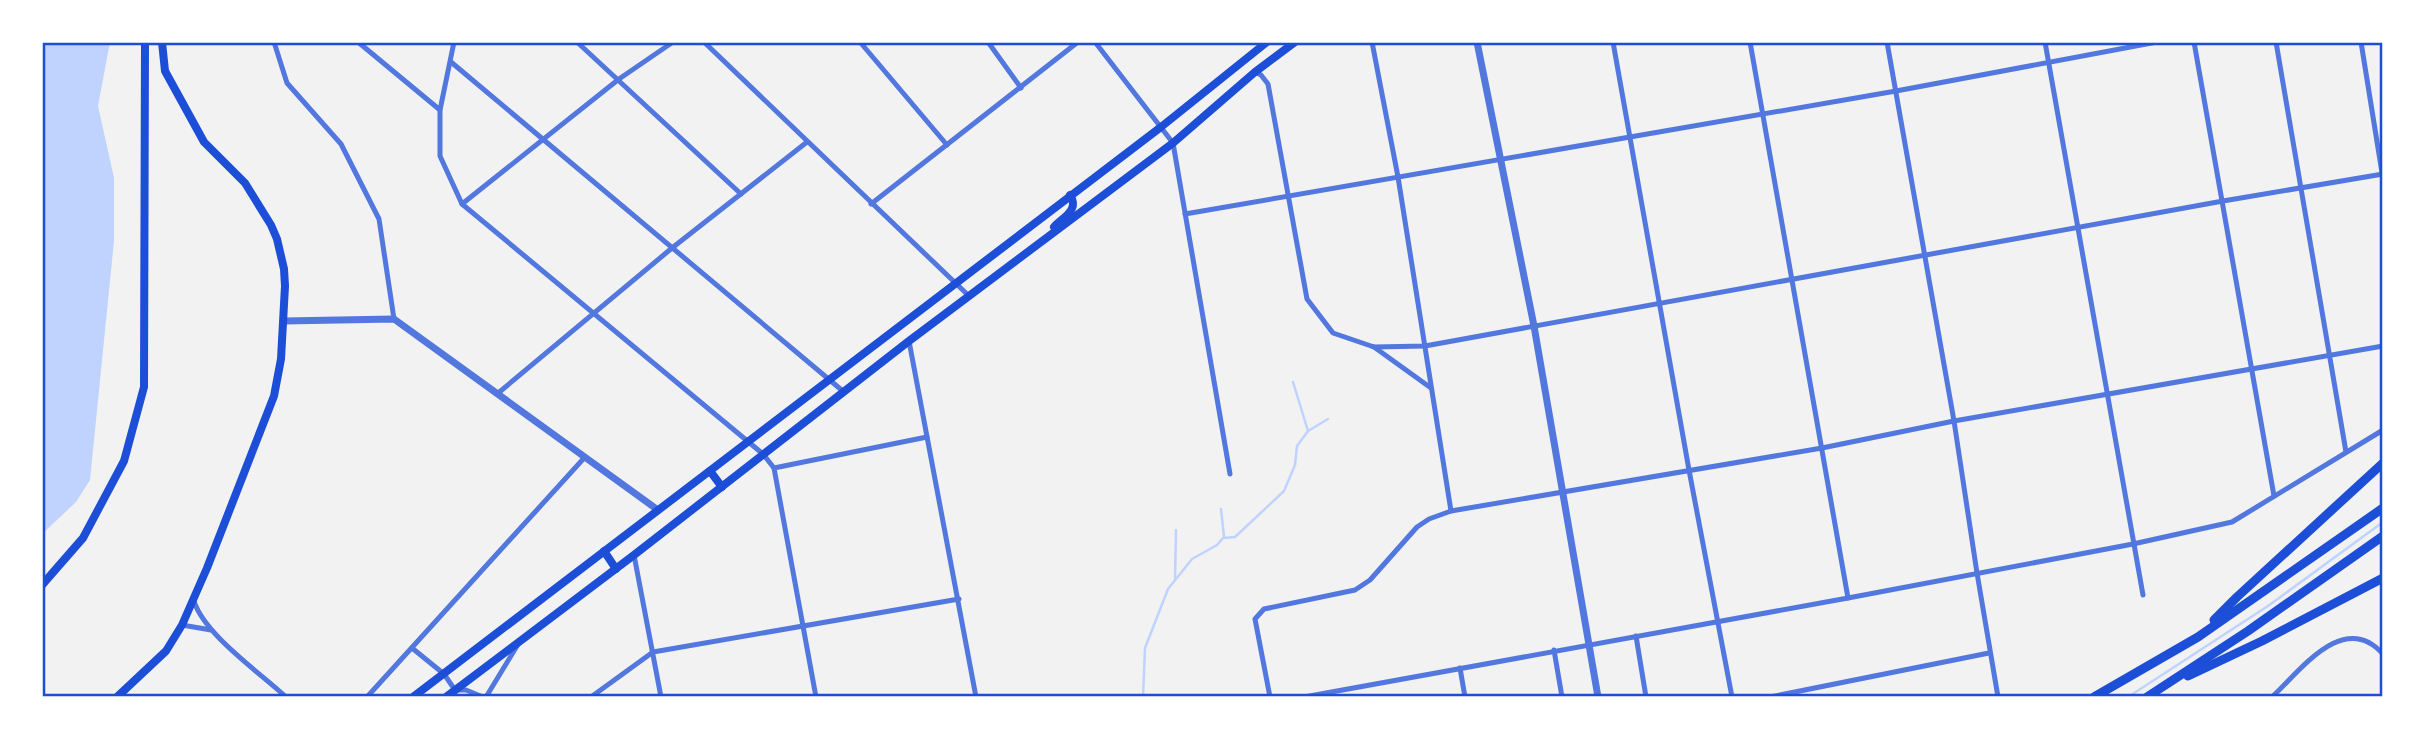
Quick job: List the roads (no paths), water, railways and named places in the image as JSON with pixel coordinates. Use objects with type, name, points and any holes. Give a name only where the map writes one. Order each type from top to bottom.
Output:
[{"type":"highway","points":[[2198,637],[2237,597],[2383,464]]},
{"type":"highway","points":[[2094,697],[2198,637],[2383,508]]},
{"type":"highway","points":[[2147,697],[2248,631],[2383,536]]},
{"type":"highway","points":[[2161,689],[2262,641],[2383,578]]},
{"type":"main road","points":[[42,585],[83,538],[124,461],[144,387],[145,42]]},
{"type":"main road","points":[[117,697],[166,651],[183,625],[194,601],[274,396],[284,321],[284,269],[271,225],[246,183],[204,142],[165,71],[162,42]]},
{"type":"main road","points":[[414,697],[1161,127],[1268,42]]},
{"type":"main road","points":[[446,697],[616,569],[909,341],[1173,143],[1294,42]]},
{"type":"main road","points":[[1255,52],[1262,56],[1264,65]]},
{"type":"main road","points":[[1244,60],[1247,68],[1255,72]]},
{"type":"main road","points":[[1040,242],[1073,209],[1070,195]]},
{"type":"main road","points":[[870,371],[867,358],[880,341]]},
{"type":"main road","points":[[710,471],[722,487]]},
{"type":"main road","points":[[604,551],[616,569]]},
{"type":"street","points":[[274,42],[287,83],[341,144],[379,219],[394,319]]},
{"type":"street","points":[[358,42],[440,110]]},
{"type":"street","points":[[454,42],[440,110],[440,156],[462,204],[763,454],[774,468],[816,697]]},
{"type":"street","points":[[577,42],[741,194]]},
{"type":"street","points":[[462,204],[619,79],[673,42]]},
{"type":"street","points":[[704,42],[969,296]]},
{"type":"street","points":[[860,42],[947,145]]},
{"type":"street","points":[[988,42],[1021,88]]},
{"type":"street","points":[[871,204],[1078,42]]},
{"type":"street","points":[[1095,42],[1173,143],[1230,474]]},
{"type":"street","points":[[1373,42],[1398,177],[1451,511]]},
{"type":"street","points":[[1478,42],[1534,326],[1598,697]]},
{"type":"street","points":[[1613,42],[1732,697]]},
{"type":"street","points":[[1750,42],[1848,598]]},
{"type":"street","points":[[1887,42],[1954,421],[1998,697]]},
{"type":"street","points":[[2045,42],[2143,595]]},
{"type":"street","points":[[1185,214],[1896,91],[2157,42]]},
{"type":"street","points":[[2194,42],[2274,496]]},
{"type":"street","points":[[2276,42],[2346,452]]},
{"type":"street","points":[[1374,347],[1425,346],[2223,201],[2383,176],[2361,42]]},
{"type":"street","points":[[452,62],[844,392]]},
{"type":"street","points":[[1255,72],[1268,84],[1307,299],[1333,333],[1374,347],[1431,388]]},
{"type":"street","points":[[498,394],[672,248],[807,142]]},
{"type":"street","points":[[284,321],[394,319],[658,510]]},
{"type":"street","points":[[909,341],[976,697]]},
{"type":"street","points":[[1270,697],[1255,620],[1264,609],[1355,590],[1370,580],[1417,527],[1429,519],[1451,511],[1822,448],[1954,421],[2383,346]]},
{"type":"street","points":[[1304,697],[1848,598],[2133,544],[2232,522],[2383,430]]},
{"type":"street","points":[[774,468],[927,437]]},
{"type":"street","points":[[368,697],[585,457]]},
{"type":"street","points":[[634,555],[661,697]]},
{"type":"street","points":[[591,697],[653,652],[959,599]]},
{"type":"street","points":[[194,601],[199,614],[211,630],[286,697]]},
{"type":"street","points":[[183,625],[211,630]]},
{"type":"street","points":[[1636,636],[1646,697]]},
{"type":"street","points":[[2272,697],[2330,642],[2356,636],[2374,643],[2383,654]]},
{"type":"street","points":[[412,648],[444,674],[455,690],[466,690],[484,697],[519,642]]},
{"type":"street","points":[[1554,650],[1562,697]]},
{"type":"street","points":[[1770,697],[1989,653]]},
{"type":"street","points":[[1460,668],[1465,697]]},
{"type":"water","points":[[42,42],[110,42],[98,106],[114,178],[114,241],[90,480],[76,502],[42,534]]},
{"type":"waterway","points":[[1293,382],[1308,431]]},
{"type":"waterway","points":[[1143,697],[1145,648],[1168,589],[1192,559],[1217,545],[1223,538],[1235,537],[1284,491],[1295,465],[1297,446],[1308,431],[1328,419]]},
{"type":"waterway","points":[[1221,509],[1224,537]]},
{"type":"waterway","points":[[2128,697],[2268,606],[2383,522]]},
{"type":"waterway","points":[[1175,579],[1176,530]]}]
